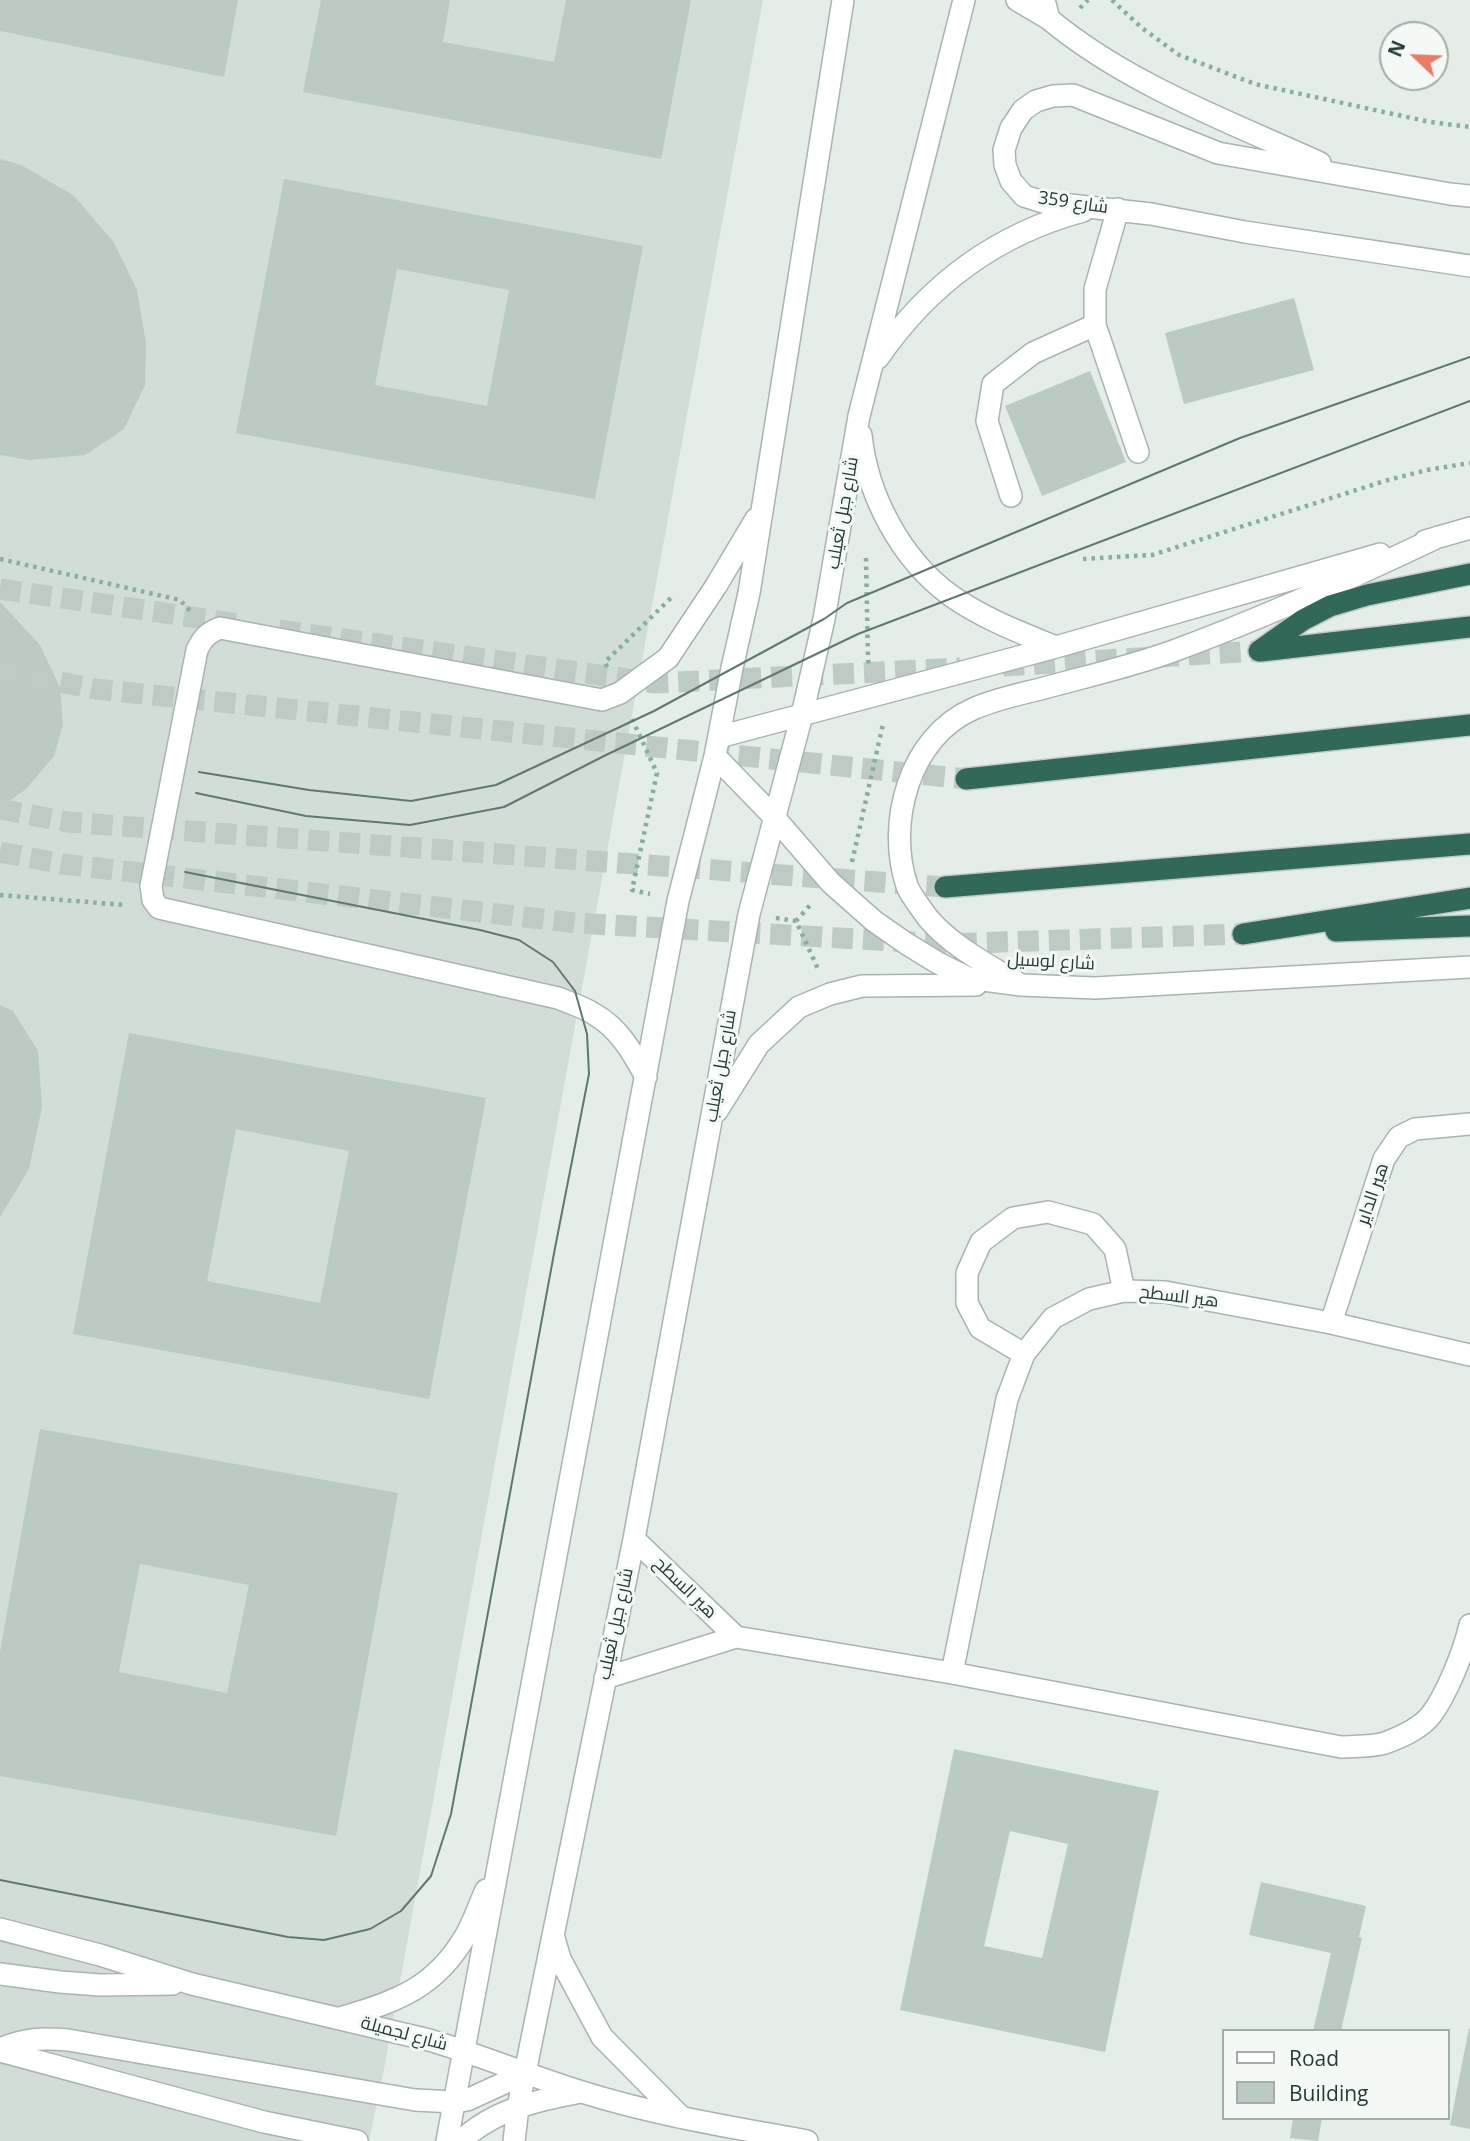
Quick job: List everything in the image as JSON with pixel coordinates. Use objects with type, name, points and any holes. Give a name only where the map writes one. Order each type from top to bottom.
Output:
[{"type":"highway","points":[[1470,575],[1367,595],[1330,606],[1303,620],[1259,652],[1470,627]]},
{"type":"highway","points":[[967,779],[1470,724]]},
{"type":"highway","points":[[945,887],[1470,844]]},
{"type":"highway","points":[[1470,898],[1243,934],[1470,926]]},
{"type":"street","points":[[447,2141],[678,901],[717,747],[749,593],[843,0]]},
{"type":"street","points":[[808,218],[858,0]]},
{"type":"street","name":"شارع جبل ثعيلب","points":[[514,2141],[518,2107],[634,1539],[749,914],[802,715],[824,619],[859,416],[964,0]]},
{"type":"street","points":[[1017,0],[1046,9],[1114,64],[1165,93],[1347,176]]},
{"type":"street","name":"شارع 359","points":[[1470,196],[1218,153],[1073,95],[1053,96],[1036,101],[1023,110],[1011,128],[1004,150],[1005,165],[1011,181],[1024,196],[1044,202],[1108,208],[1470,266]]},
{"type":"street","points":[[871,368],[914,311],[940,286],[969,264],[1031,229],[1064,216],[1108,208],[1096,289],[1095,325],[1138,452]]},
{"type":"street","points":[[1012,496],[987,421],[993,384],[1033,353],[1095,325]]},
{"type":"street","points":[[859,416],[863,450],[872,484],[885,516],[924,571],[950,595],[979,614],[1056,647]]},
{"type":"street","points":[[646,1077],[616,1030],[595,1014],[558,998],[159,908],[153,900],[151,886],[197,650],[209,632],[220,628],[602,700],[620,693],[668,658],[763,508]]},
{"type":"street","points":[[717,747],[802,715],[1056,647],[1470,528]]},
{"type":"street","points":[[1021,985],[951,941],[928,917],[908,888],[899,850],[901,806],[910,778],[924,752],[945,727],[972,709],[1176,650],[1343,582],[1438,537]]},
{"type":"street","name":"شارع لوسيل","points":[[717,747],[831,883],[874,921],[938,963],[968,978],[1021,985],[1094,988],[1470,967]]},
{"type":"street","points":[[710,1122],[760,1044],[799,1007],[830,994],[862,986],[1021,985]]},
{"type":"street","name":"هير الداير","points":[[1331,1323],[1384,1159],[1399,1137],[1415,1129],[1470,1124]]},
{"type":"street","points":[[1024,1354],[980,1328],[967,1303],[967,1273],[981,1242],[1013,1218],[1048,1212],[1093,1224],[1115,1249],[1124,1291]]},
{"type":"street","name":"هير السطح","points":[[952,1674],[1007,1398],[1024,1354],[1054,1318],[1089,1299],[1124,1291],[1165,1292],[1331,1323],[1470,1355]]},
{"type":"street","name":"هير السطح","points":[[634,1539],[736,1637]]},
{"type":"street","name":"هير السطح","points":[[605,1678],[736,1637],[952,1674],[1341,1747],[1382,1744],[1415,1729],[1431,1715],[1466,1642],[1470,1625]]},
{"type":"street","points":[[340,2018],[403,1996],[425,1984],[447,1962],[467,1934],[502,1853]]},
{"type":"street","name":"شارع لجميلة","points":[[0,1929],[100,1955],[192,1984],[464,2050],[583,2092],[682,2119],[807,2141]]},
{"type":"street","points":[[554,1936],[560,1959],[602,2036],[682,2119]]},
{"type":"street","points":[[0,1975],[100,1985],[192,1984]]},
{"type":"street","points":[[0,2050],[21,2040],[68,2040],[415,2100],[455,2102],[484,2093],[526,2073]]},
{"type":"street","points":[[0,2050],[264,2122],[357,2141]]},
{"type":"street","points":[[461,2141],[492,2118],[518,2107],[547,2098],[583,2092]]},
{"type":"street","points":[[264,2122],[297,2141]]},
{"type":"path","points":[[1112,0],[1142,28],[1179,55],[1255,84],[1430,122],[1470,127]]},
{"type":"path","points":[[1083,559],[1152,555],[1388,480],[1470,463]]},
{"type":"path","points":[[796,921],[851,865],[883,722],[868,660],[866,556]]},
{"type":"path","points":[[0,559],[180,600],[209,632]]},
{"type":"path","points":[[678,901],[632,890],[657,773],[605,662],[688,581],[716,586]]},
{"type":"path","points":[[0,895],[159,908]]},
{"type":"path","points":[[749,914],[796,921]]},
{"type":"path","points":[[796,921],[830,994]]},
{"type":"shaded area","points":[[0,0],[763,0],[369,2141],[0,2141]]},
{"type":"building","points":[[0,0],[238,0],[224,77],[0,31]]},
{"type":"building","points":[[321,0],[450,0],[443,42],[554,62],[566,0],[691,0],[661,159],[303,92]]},
{"type":"building","points":[[0,159],[21,165],[73,195],[113,241],[137,290],[146,343],[145,385],[124,429],[85,455],[29,460],[0,455]]},
{"type":"building","points":[[284,179],[643,246],[595,499],[236,433]],"holes":[[[397,269],[509,290],[487,406],[375,385]]]},
{"type":"building","points":[[1294,298],[1314,370],[1184,404],[1165,333]]},
{"type":"building","points":[[1090,371],[1126,462],[1042,496],[1005,406]]},
{"type":"building","points":[[0,602],[40,645],[60,688],[63,725],[54,756],[26,789],[0,808]]},
{"type":"building","points":[[0,1005],[13,1011],[38,1051],[42,1107],[29,1169],[0,1217]]},
{"type":"building","points":[[129,1033],[486,1098],[429,1399],[73,1334]],"holes":[[[236,1129],[349,1151],[320,1303],[207,1281]]]},
{"type":"building","points":[[40,1429],[398,1493],[336,1836],[0,1776],[0,1652]],"holes":[[[140,1564],[249,1585],[227,1693],[119,1672]]]},
{"type":"building","points":[[954,1749],[1159,1791],[1105,2052],[900,2010]],"holes":[[[1010,1831],[1068,1844],[1042,1958],[984,1946]]]},
{"type":"building","points":[[1261,1882],[1366,1906],[1359,1937],[1362,1938],[1341,2029],[1313,2029],[1331,1953],[1249,1935]]},
{"type":"building","points":[[1470,2029],[1470,2129],[1450,2125]]},
{"type":"building","points":[[1293,2120],[1322,2120],[1318,2141],[1290,2138]]},
{"type":"tunnel","points":[[0,589],[240,624]]},
{"type":"tunnel","points":[[279,630],[656,683],[960,668]]},
{"type":"tunnel","points":[[1003,666],[1259,651]]},
{"type":"tunnel","points":[[0,670],[95,689],[966,779]]},
{"type":"tunnel","points":[[0,809],[67,822],[945,887]]},
{"type":"tunnel","points":[[0,852],[63,864],[576,923],[944,944],[1243,934]]},
{"type":"tram line","points":[[199,772],[309,790],[411,801],[496,785],[654,711],[824,619],[847,603],[1240,438],[1470,357]]},
{"type":"tram line","points":[[196,793],[306,816],[410,825],[504,807],[858,634],[1470,401]]},
{"type":"tram line","points":[[0,1880],[288,1937],[324,1940],[370,1929],[401,1911],[431,1876],[451,1814],[589,1074],[587,1034],[575,991],[553,962],[519,940],[185,872]]}]
